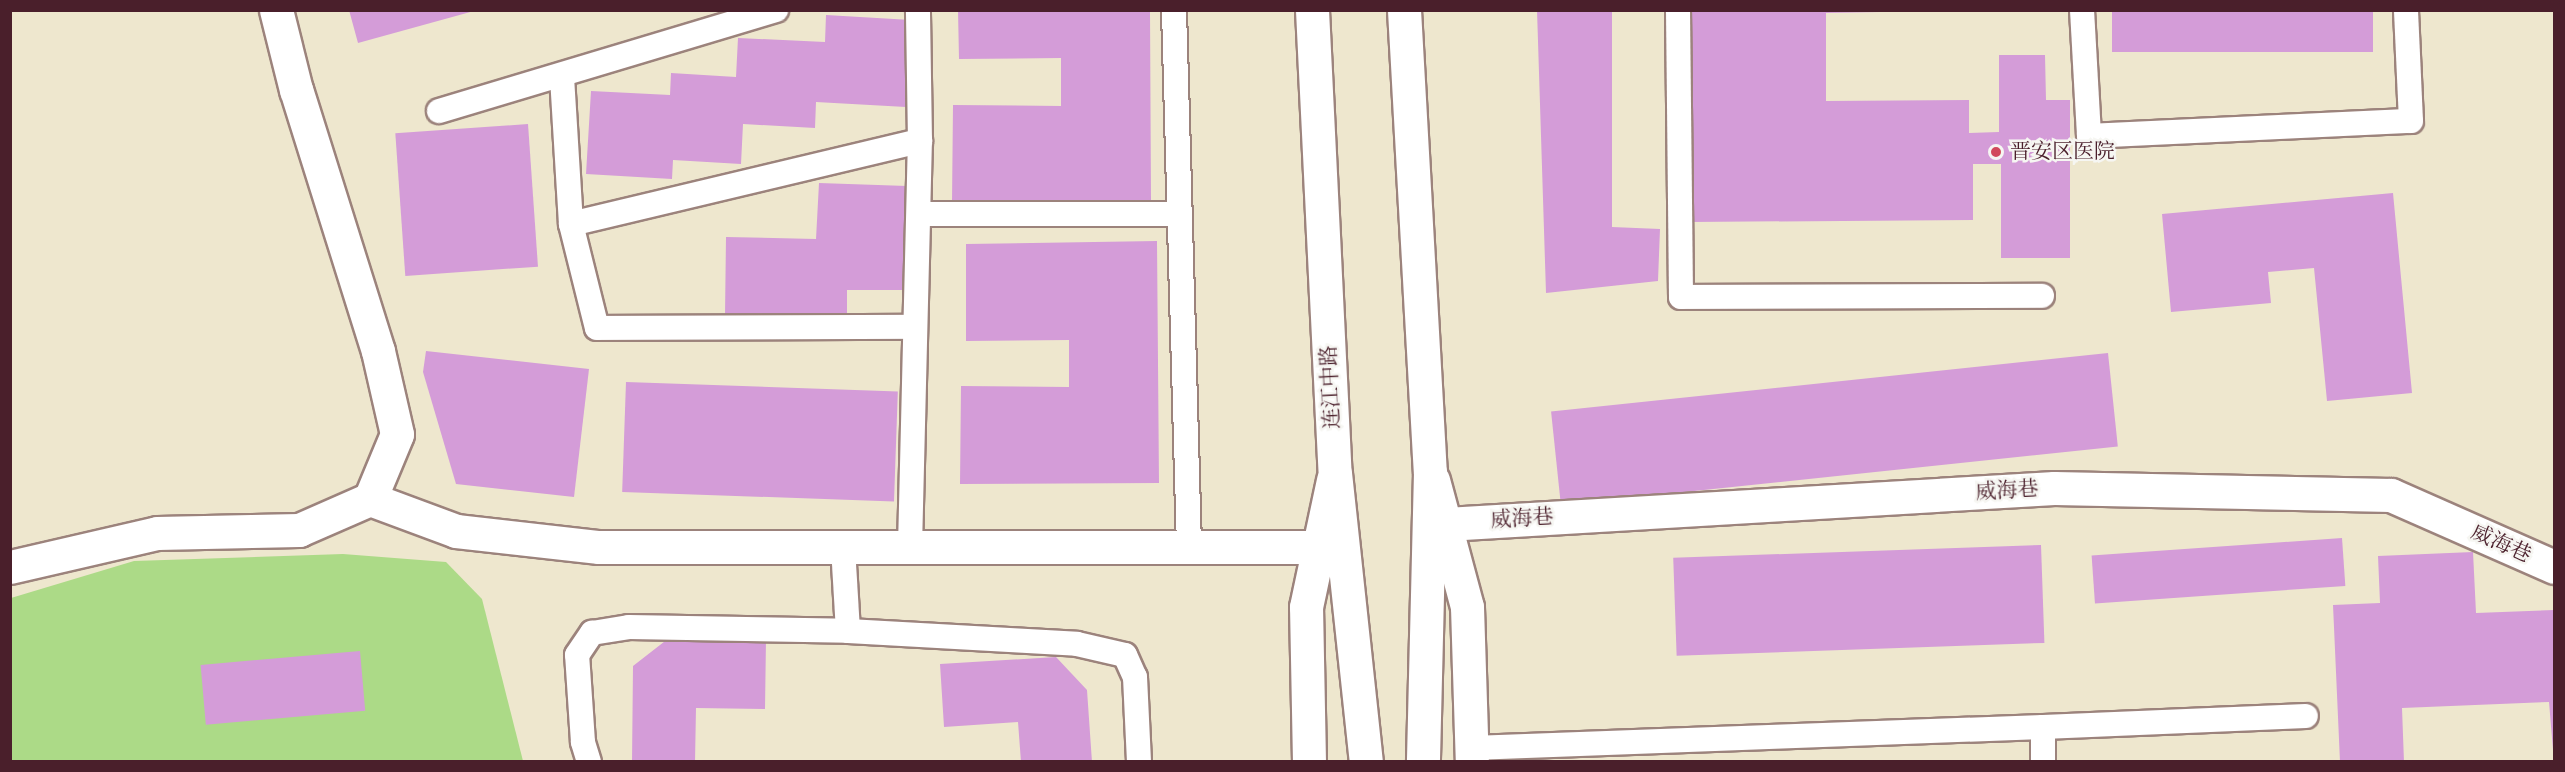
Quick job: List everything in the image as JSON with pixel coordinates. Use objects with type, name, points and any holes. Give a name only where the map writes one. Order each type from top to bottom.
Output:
[{"type":"main road","points":[[10,567],[157,533],[299,530],[370,499],[397,434],[378,351],[296,90],[276,10]]},
{"type":"main road","name":"连江中路","points":[[1312,10],[1335,472],[1366,758]]},
{"type":"main road","points":[[1404,10],[1430,472],[1423,756]]},
{"type":"main road","points":[[1309,762],[1306,608],[1335,472]]},
{"type":"main road","points":[[1430,472],[1467,607],[1472,755]]},
{"type":"main road","name":"威海巷","points":[[1446,524],[2054,488],[2391,495],[2554,567]]},
{"type":"main road","points":[[370,499],[456,531],[598,548],[1319,548]]},
{"type":"lane","points":[[439,111],[776,10]]},
{"type":"lane","points":[[910,548],[919,214],[918,10]]},
{"type":"lane","points":[[1174,10],[1189,548]]},
{"type":"lane","points":[[1678,10],[1681,297],[2042,296]]},
{"type":"lane","points":[[2082,10],[2089,136],[2411,121],[2406,10]]},
{"type":"lane","points":[[562,76],[571,224],[597,328],[915,327]]},
{"type":"lane","points":[[571,224],[920,141]]},
{"type":"lane","points":[[919,214],[1180,214]]},
{"type":"lane","points":[[843,548],[848,631]]},
{"type":"lane","points":[[589,762],[582,742],[577,655],[592,633],[629,627],[848,631],[1077,644],[1125,655],[1135,677],[1139,762]]},
{"type":"lane","points":[[1472,755],[2043,727],[2306,717]]},
{"type":"lane","points":[[2043,727],[2043,762]]},
{"type":"green space","points":[[343,554],[446,562],[482,599],[523,761],[11,762],[11,598],[134,561]]},
{"type":"building","points":[[349,10],[474,10],[474,11],[358,43]]},
{"type":"building","points":[[958,10],[1150,10],[1151,201],[952,202],[953,105],[1061,106],[1061,58],[959,59]]},
{"type":"building","points":[[1537,10],[1612,10],[1612,227],[1660,229],[1658,281],[1546,293]]},
{"type":"building","points":[[1689,10],[1992,10],[1826,13],[1826,101],[1969,100],[1969,133],[1999,132],[1999,55],[2045,55],[2046,100],[2070,100],[2070,258],[2001,258],[2001,164],[1973,164],[1973,220],[1690,222]]},
{"type":"building","points":[[2112,10],[2373,10],[2373,52],[2112,52]]},
{"type":"building","points":[[826,15],[911,20],[906,107],[816,102],[815,128],[743,124],[741,164],[673,160],[672,179],[586,174],[591,91],[670,95],[671,73],[736,77],[738,38],[825,42]]},
{"type":"building","points":[[528,124],[538,267],[405,276],[395,133]]},
{"type":"building","points":[[819,183],[907,186],[903,290],[847,290],[847,315],[725,315],[726,237],[816,239]]},
{"type":"building","points":[[2393,193],[2412,393],[2327,401],[2314,268],[2268,272],[2271,303],[2171,312],[2162,214]]},
{"type":"building","points":[[1157,241],[1159,483],[960,484],[961,386],[1069,387],[1069,340],[966,341],[966,244]]},
{"type":"building","points":[[426,351],[589,369],[574,497],[456,484],[423,372]]},
{"type":"building","points":[[2108,353],[2118,446],[1561,505],[1551,412]]},
{"type":"building","points":[[626,382],[898,391],[894,501],[622,492]]},
{"type":"building","points":[[2342,538],[2345,586],[2095,603],[2092,556]]},
{"type":"building","points":[[2041,545],[2044,643],[1677,656],[1673,558]]},
{"type":"building","points":[[2473,552],[2476,613],[2554,610],[2554,762],[2549,702],[2402,708],[2404,762],[2340,762],[2333,605],[2380,603],[2378,556]]},
{"type":"building","points":[[669,638],[766,639],[765,709],[696,708],[695,762],[632,762],[633,666]]},
{"type":"building","points":[[360,651],[365,711],[206,725],[201,665]]},
{"type":"building","points":[[1056,657],[1087,690],[1092,762],[1021,762],[1018,722],[944,727],[940,664]]},
{"type":"place","name":"晋安区医院","points":[[1996,152]]}]
